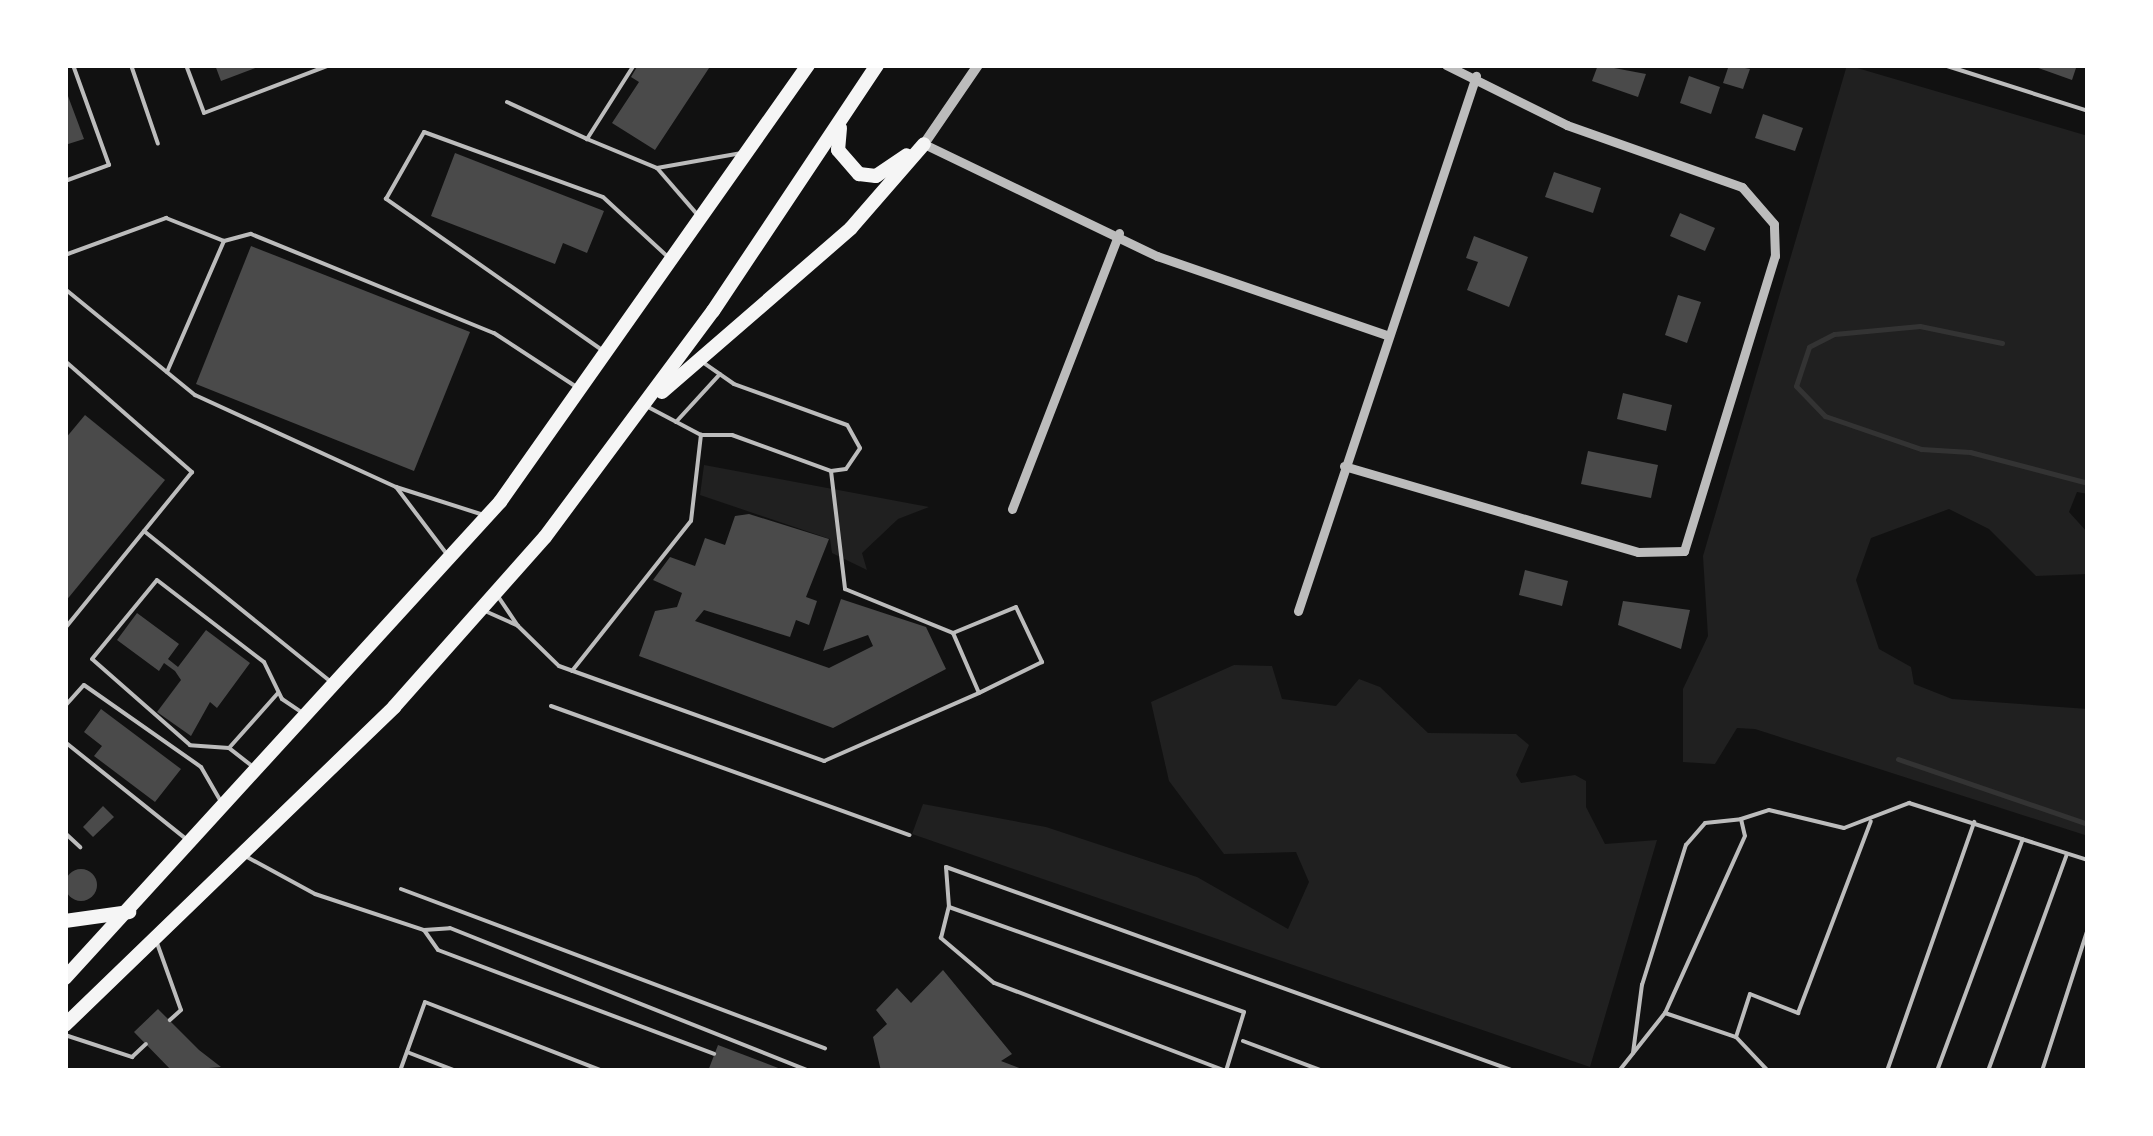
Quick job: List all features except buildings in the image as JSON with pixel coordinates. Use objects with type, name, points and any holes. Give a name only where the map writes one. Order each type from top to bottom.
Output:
[{"type":"highway","points":[[65,978],[194,846],[489,515],[808,65]]},
{"type":"highway","points":[[65,1025],[153,934],[394,706],[495,593],[646,405],[877,65]]},
{"type":"highway","points":[[840,124],[838,150],[860,174],[876,176],[924,144]]},
{"type":"highway","points":[[646,405],[851,228],[924,144]]},
{"type":"highway","points":[[65,921],[99,923],[134,910]]},
{"type":"street","points":[[978,65],[924,144],[1118,232],[1158,256],[1386,334]]},
{"type":"street","points":[[1344,466],[1638,552],[1684,551],[1767,284],[1774,224],[1742,187],[1567,125],[1476,76],[1446,65]]},
{"type":"street","points":[[1298,611],[1386,334],[1476,76]]},
{"type":"street","points":[[1012,509],[1118,232]]},
{"type":"lane","points":[[65,181],[109,165],[72,65]]},
{"type":"lane","points":[[131,65],[158,144]]},
{"type":"lane","points":[[186,65],[204,113],[330,65]]},
{"type":"lane","points":[[586,65],[594,65]]},
{"type":"lane","points":[[587,139],[634,65]]},
{"type":"lane","points":[[1944,65],[2088,112]]},
{"type":"lane","points":[[507,102],[657,168],[701,220]]},
{"type":"lane","points":[[606,353],[386,198],[424,132],[604,198],[672,260]]},
{"type":"lane","points":[[657,168],[744,153]]},
{"type":"lane","points":[[65,256],[166,218],[224,240],[251,234],[494,333],[580,389]]},
{"type":"lane","points":[[167,372],[224,240]]},
{"type":"lane","points":[[65,289],[195,395],[436,507],[489,515]]},
{"type":"lane","points":[[646,405],[700,435],[732,435],[831,472],[846,469],[860,448],[847,425],[720,374],[700,360]]},
{"type":"lane","points":[[65,361],[192,472],[65,628]]},
{"type":"lane","points":[[676,422],[720,374]]},
{"type":"lane","points":[[572,671],[692,521],[700,435]]},
{"type":"lane","points":[[482,608],[518,626],[572,671],[824,761],[1042,662],[1016,607],[954,633],[845,589],[831,472]]},
{"type":"lane","points":[[396,487],[449,560]]},
{"type":"lane","points":[[144,532],[336,686]]},
{"type":"lane","points":[[260,772],[229,748],[190,745],[92,659],[157,580],[264,662],[278,693],[309,717]]},
{"type":"lane","points":[[495,593],[518,626]]},
{"type":"lane","points":[[954,633],[979,693]]},
{"type":"lane","points":[[65,706],[84,685],[201,767],[224,812]]},
{"type":"lane","points":[[229,748],[278,693]]},
{"type":"lane","points":[[551,706],[910,835]]},
{"type":"lane","points":[[65,742],[194,846]]},
{"type":"lane","points":[[1633,1053],[1642,985],[1686,844],[1705,823],[1770,810],[1844,828],[1871,821],[1909,803],[2088,860]]},
{"type":"lane","points":[[1619,1071],[1665,1013],[1745,836],[1740,819]]},
{"type":"lane","points":[[1736,1037],[1750,994],[1798,1014],[1871,821]]},
{"type":"lane","points":[[1887,1071],[1974,822]]},
{"type":"lane","points":[[65,833],[80,847]]},
{"type":"lane","points":[[1938,1071],[2023,839]]},
{"type":"lane","points":[[240,852],[316,894],[424,930],[467,934],[810,1071]]},
{"type":"lane","points":[[1988,1071],[2067,854]]},
{"type":"lane","points":[[948,907],[1244,1012],[1241,1040],[1226,1071],[994,983],[942,938],[948,907],[946,867],[1514,1071]]},
{"type":"lane","points":[[401,890],[824,1048]]},
{"type":"lane","points":[[2042,1071],[2088,929]]},
{"type":"lane","points":[[424,930],[438,950],[714,1054]]},
{"type":"lane","points":[[153,934],[180,1010],[170,1020]]},
{"type":"lane","points":[[400,1071],[425,1002],[604,1071]]},
{"type":"lane","points":[[1665,1013],[1736,1037],[1768,1071]]},
{"type":"lane","points":[[65,1035],[132,1057],[146,1044]]},
{"type":"lane","points":[[1241,1040],[1323,1071]]},
{"type":"lane","points":[[407,1052],[456,1071]]},
{"type":"shaded area","points":[[1847,65],[2088,136],[2088,494],[2077,492],[2069,512],[2088,533],[2088,574],[2036,576],[1989,529],[1949,509],[1871,538],[1856,580],[1879,649],[1911,667],[1914,684],[1952,699],[2088,709],[2088,836],[1755,729],[1737,728],[1715,764],[1683,762],[1683,689],[1708,636],[1703,556]]},
{"type":"shaded area","points":[[704,465],[929,507],[898,519],[862,553],[867,570],[832,553],[830,539],[700,495]]},
{"type":"shaded area","points":[[1234,665],[1272,666],[1282,699],[1336,706],[1359,679],[1380,687],[1428,733],[1516,734],[1529,745],[1516,775],[1521,783],[1575,775],[1586,781],[1586,807],[1605,844],[1657,840],[1590,1067],[912,834],[923,804],[1046,827],[1197,877],[1288,929],[1309,882],[1296,852],[1224,854],[1169,781],[1151,702]]},
{"type":"waterway","points":[[2002,343],[1920,326],[1834,334],[1809,347],[1796,386],[1825,416],[1921,449],[1970,452],[2088,483]]},
{"type":"waterway","points":[[1898,759],[2088,824]]}]
